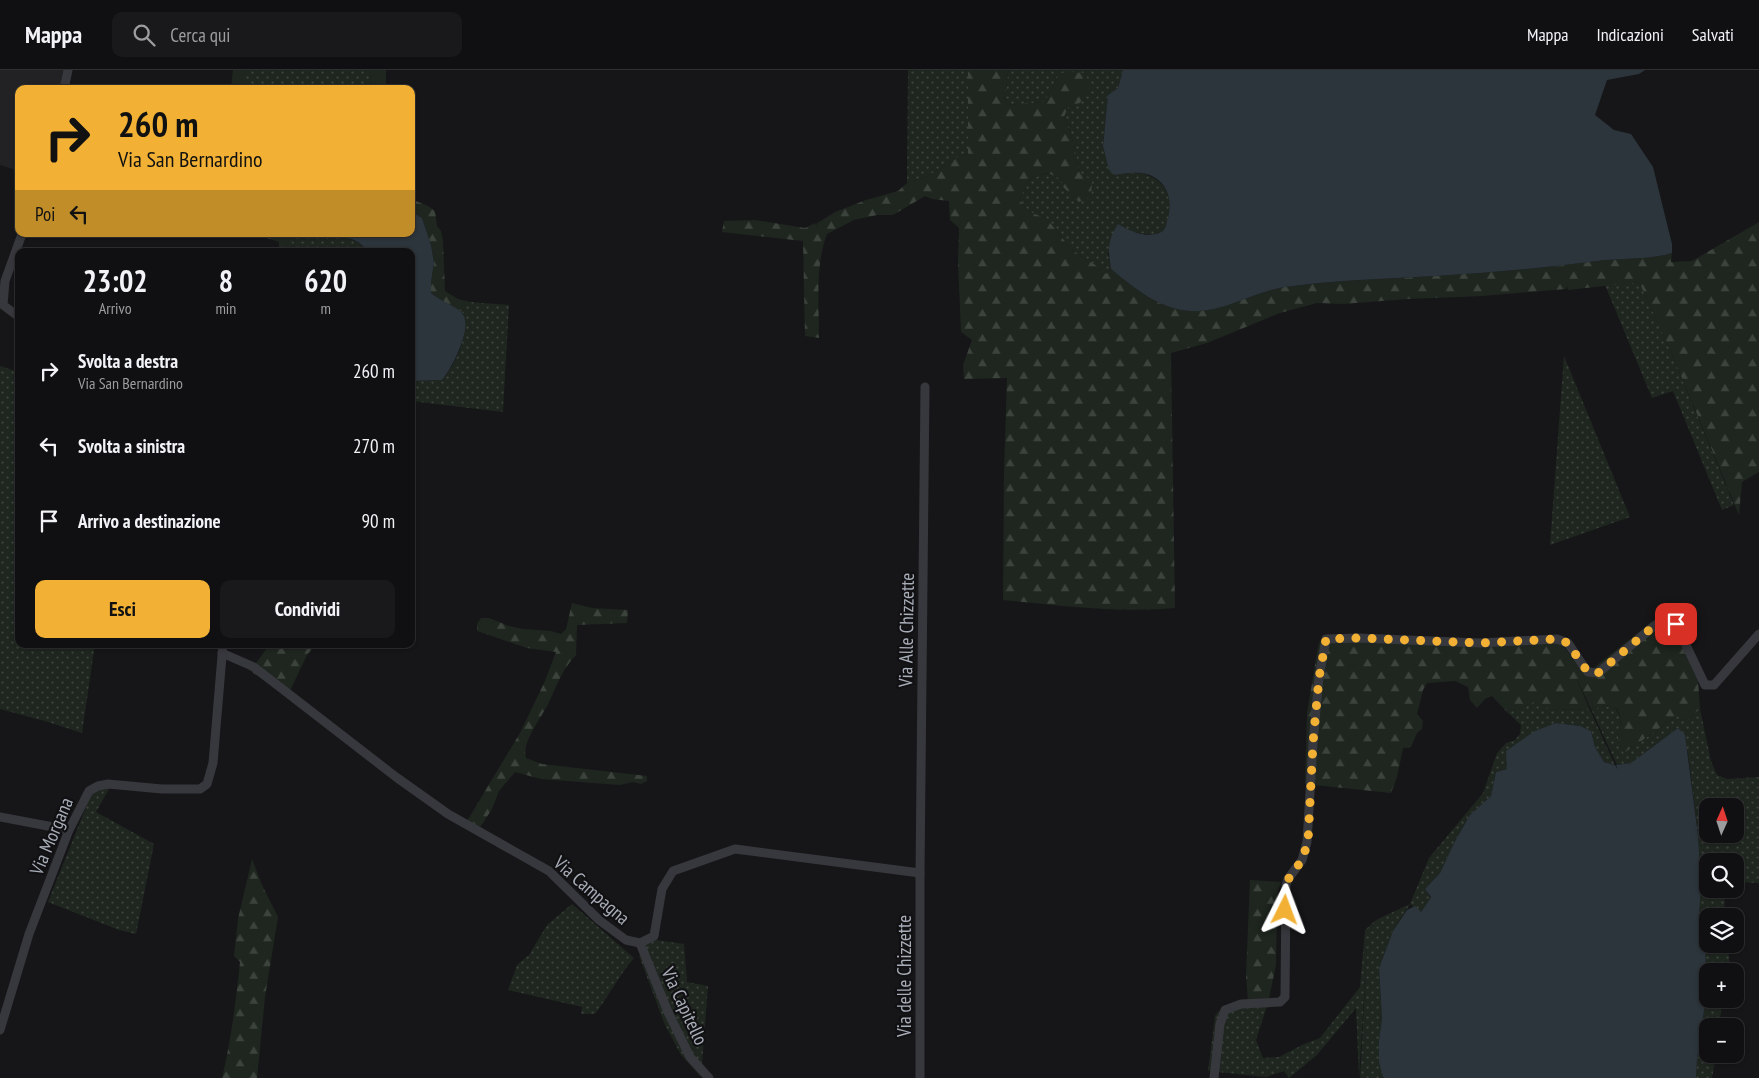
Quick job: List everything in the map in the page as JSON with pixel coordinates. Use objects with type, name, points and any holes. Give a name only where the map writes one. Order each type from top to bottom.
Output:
[{"type":"street","points":[[65,85],[68,70]]},
{"type":"street","points":[[15,253],[5,281],[3,305],[15,314]]},
{"type":"street","name":"Via Alle Chizzette","points":[[920,874],[925,387]]},
{"type":"street","points":[[1214,1078],[1220,1024],[1225,1010],[1241,1004],[1280,1002],[1285,997],[1286,885],[1288,879],[1302,860],[1308,842],[1313,743],[1319,678],[1326,639],[1359,638],[1480,643],[1557,639],[1568,643],[1588,672],[1598,673],[1654,626],[1666,621],[1676,624],[1705,685],[1714,686],[1759,634]]},
{"type":"street","name":"Via Campagna","points":[[223,648],[254,667],[396,777],[448,814],[549,871],[599,920],[626,940],[640,943],[654,936],[662,889],[673,871],[735,849],[920,874]]},
{"type":"street","name":"Via Morgana","points":[[0,1030],[29,934],[69,830],[89,791],[98,786],[108,784],[162,789],[200,789],[207,784],[213,763],[223,648]]},
{"type":"street","points":[[0,817],[69,830]]},
{"type":"street","name":"Via delle Chizzette","points":[[920,874],[920,1078]]},
{"type":"street","name":"Via Capitello","points":[[640,943],[668,1012],[690,1057],[709,1078]]},
{"type":"shaded area","points":[[0,70],[63,70],[61,85],[15,85],[15,170],[0,165]]},
{"type":"shaded area","points":[[1123,70],[1645,70],[1639,74],[1607,80],[1595,115],[1614,130],[1631,134],[1653,167],[1672,244],[1672,253],[1645,258],[1606,260],[1496,272],[1341,281],[1285,287],[1261,293],[1226,306],[1202,311],[1190,311],[1168,306],[1157,302],[1138,290],[1111,269],[1109,246],[1118,224],[1143,234],[1159,233],[1166,226],[1170,207],[1168,194],[1162,183],[1150,175],[1128,173],[1115,175],[1109,170],[1103,146],[1108,95],[1118,88]]},
{"type":"shaded area","points":[[415,214],[422,218],[431,245],[434,263],[431,293],[461,312],[465,318],[464,336],[461,346],[442,380],[415,381],[415,248],[364,248],[355,240],[343,237],[415,237]]},
{"type":"shaded area","points":[[1556,723],[1580,726],[1591,731],[1595,747],[1604,762],[1615,765],[1618,770],[1616,765],[1631,763],[1678,728],[1685,735],[1698,835],[1700,898],[1699,953],[1705,953],[1706,963],[1699,963],[1699,1008],[1704,1008],[1703,1018],[1699,1018],[1696,1078],[1383,1077],[1379,1062],[1379,1040],[1382,1019],[1379,968],[1393,931],[1407,910],[1415,906],[1421,912],[1430,899],[1431,897],[1425,889],[1440,873],[1470,815],[1491,796],[1496,772],[1507,769],[1506,751],[1535,731]]},
{"type":"green space","points":[[233,70],[245,70],[245,85],[231,85]]},
{"type":"green space","points":[[245,70],[371,70],[370,85],[245,85]]},
{"type":"green space","points":[[371,70],[386,70],[386,85],[370,85]]},
{"type":"green space","points":[[908,70],[968,70],[968,154],[958,157],[928,176],[907,183]]},
{"type":"green space","points":[[968,70],[1010,70],[1008,71],[1005,105],[1045,102],[1060,73],[1084,73],[1091,84],[1080,103],[1068,107],[1064,117],[1074,144],[1079,172],[1092,181],[1091,197],[1079,202],[1063,187],[1061,179],[1048,173],[1031,178],[1019,199],[1028,211],[1047,219],[1072,250],[1106,274],[1111,269],[1157,302],[1179,309],[1190,311],[1215,308],[1285,287],[1322,283],[1496,272],[1606,260],[1645,258],[1672,253],[1671,262],[1692,261],[1759,222],[1759,472],[1742,482],[1739,515],[1669,347],[1639,282],[1568,290],[1567,286],[1566,289],[1482,296],[1343,304],[1317,303],[1280,313],[1207,343],[1171,353],[1175,608],[1132,610],[1003,600],[1007,378],[964,379],[963,365],[972,340],[961,332],[958,262],[959,228],[950,220],[949,201],[932,199],[925,196],[893,215],[877,215],[854,220],[827,234],[819,272],[819,338],[805,336],[803,241],[722,232],[724,221],[755,220],[805,228],[815,223],[818,230],[816,224],[835,212],[866,200],[898,191],[907,183],[928,176],[958,157],[968,154]]},
{"type":"green space","points":[[1123,70],[1118,88],[1108,95],[1103,146],[1115,175],[1142,173],[1156,179],[1167,193],[1170,205],[1166,226],[1161,232],[1144,234],[1134,232],[1108,253],[1111,269],[1106,275],[1097,266],[1072,250],[1047,219],[1028,211],[1019,199],[1031,178],[1049,173],[1061,179],[1079,172],[1074,144],[1064,117],[1068,107],[1060,73],[1045,102],[1005,105],[1008,71]]},
{"type":"green space","points":[[415,201],[435,211],[437,226],[441,231],[443,241],[445,291],[458,299],[470,302],[462,312],[431,293],[434,263],[431,245],[422,218],[415,214]]},
{"type":"green space","points":[[264,237],[290,237],[292,248],[279,248],[279,242]]},
{"type":"green space","points":[[290,237],[344,237],[354,240],[363,248],[292,248]]},
{"type":"green space","points":[[1639,282],[1669,347],[1734,505],[1722,510],[1673,391],[1652,398],[1605,285]]},
{"type":"green space","points":[[470,302],[509,305],[503,412],[415,401],[415,381],[442,380],[457,357],[465,329],[462,312]]},
{"type":"green space","points":[[1564,356],[1630,517],[1550,545]]},
{"type":"green space","points":[[0,366],[15,371],[15,648],[94,648],[82,733],[0,709]]},
{"type":"green space","points":[[572,603],[592,608],[628,610],[627,623],[577,625],[576,655],[564,671],[529,737],[525,752],[526,758],[542,764],[647,776],[647,781],[641,784],[633,782],[620,785],[541,779],[515,772],[499,791],[492,809],[477,832],[464,826],[520,733],[545,681],[556,652],[527,648],[477,631],[477,624],[481,618],[489,618],[509,626],[561,634],[566,629]]},
{"type":"green space","points":[[1664,619],[1671,624],[1698,680],[1700,709],[1687,719],[1677,716],[1624,753],[1618,739],[1621,718],[1617,709],[1605,706],[1591,709],[1574,673],[1590,710],[1549,709],[1536,701],[1521,708],[1506,711],[1492,696],[1485,699],[1477,708],[1470,700],[1468,687],[1455,681],[1427,683],[1423,690],[1417,714],[1423,721],[1422,729],[1417,733],[1411,747],[1403,748],[1397,777],[1391,793],[1305,784],[1307,713],[1318,647],[1323,638],[1453,640],[1558,638],[1579,668],[1591,670],[1654,620]]},
{"type":"green space","points":[[267,648],[313,648],[307,655],[287,697],[249,670]]},
{"type":"green space","points":[[1536,700],[1549,709],[1590,710],[1615,765],[1604,762],[1595,747],[1591,731],[1579,726],[1556,723],[1507,769],[1496,772],[1491,796],[1470,815],[1440,873],[1425,889],[1431,898],[1421,912],[1410,904],[1429,858],[1483,793],[1497,753],[1506,743],[1515,740],[1520,734],[1521,725],[1506,711],[1521,708]]},
{"type":"green space","points":[[1605,706],[1616,709],[1621,718],[1618,739],[1624,753],[1677,716],[1687,719],[1700,709],[1711,761],[1717,775],[1727,779],[1759,777],[1759,883],[1744,882],[1744,853],[1699,853],[1688,753],[1678,728],[1631,763],[1617,765],[1591,709]]},
{"type":"green space","points":[[110,787],[96,812],[154,844],[136,934],[119,930],[48,902],[90,797],[96,789]]},
{"type":"green space","points":[[252,859],[262,885],[278,917],[265,997],[257,1078],[222,1078],[233,1020],[240,962],[234,956],[238,919]]},
{"type":"green space","points":[[1250,880],[1281,882],[1277,894],[1276,965],[1268,1003],[1248,1001],[1246,976]]},
{"type":"green space","points":[[1700,898],[1725,898],[1724,908],[1700,908]]},
{"type":"green space","points":[[572,904],[634,958],[595,1014],[581,1014],[582,1007],[508,990],[517,965],[529,955],[547,925]]},
{"type":"green space","points":[[1410,904],[1393,931],[1379,968],[1382,1019],[1379,1040],[1383,1077],[1385,1078],[1360,1078],[1368,931],[1359,1078],[1356,1008],[1317,1055],[1289,1078],[1284,1071],[1266,1077],[1208,1071],[1215,1016],[1219,1011],[1231,1005],[1268,1003],[1256,1040],[1263,1058],[1279,1057],[1320,1038],[1360,987],[1365,930],[1376,920]]},
{"type":"green space","points":[[649,939],[684,944],[687,982],[708,986],[701,1077],[681,1055],[665,1025],[639,956]]},
{"type":"green space","points":[[1705,953],[1728,953],[1730,963],[1706,963]]},
{"type":"green space","points":[[1704,1008],[1722,1008],[1720,1018],[1703,1018]]},
{"type":"green space","points":[[1699,1046],[1699,1063],[1714,1063],[1712,1078],[1696,1078]]},
{"type":"route","points":[[1285,910],[1287,881],[1302,860],[1308,842],[1313,743],[1319,678],[1326,639],[1359,638],[1480,643],[1557,639],[1568,643],[1588,672],[1598,673],[1654,626],[1666,621],[1676,624]]}]
